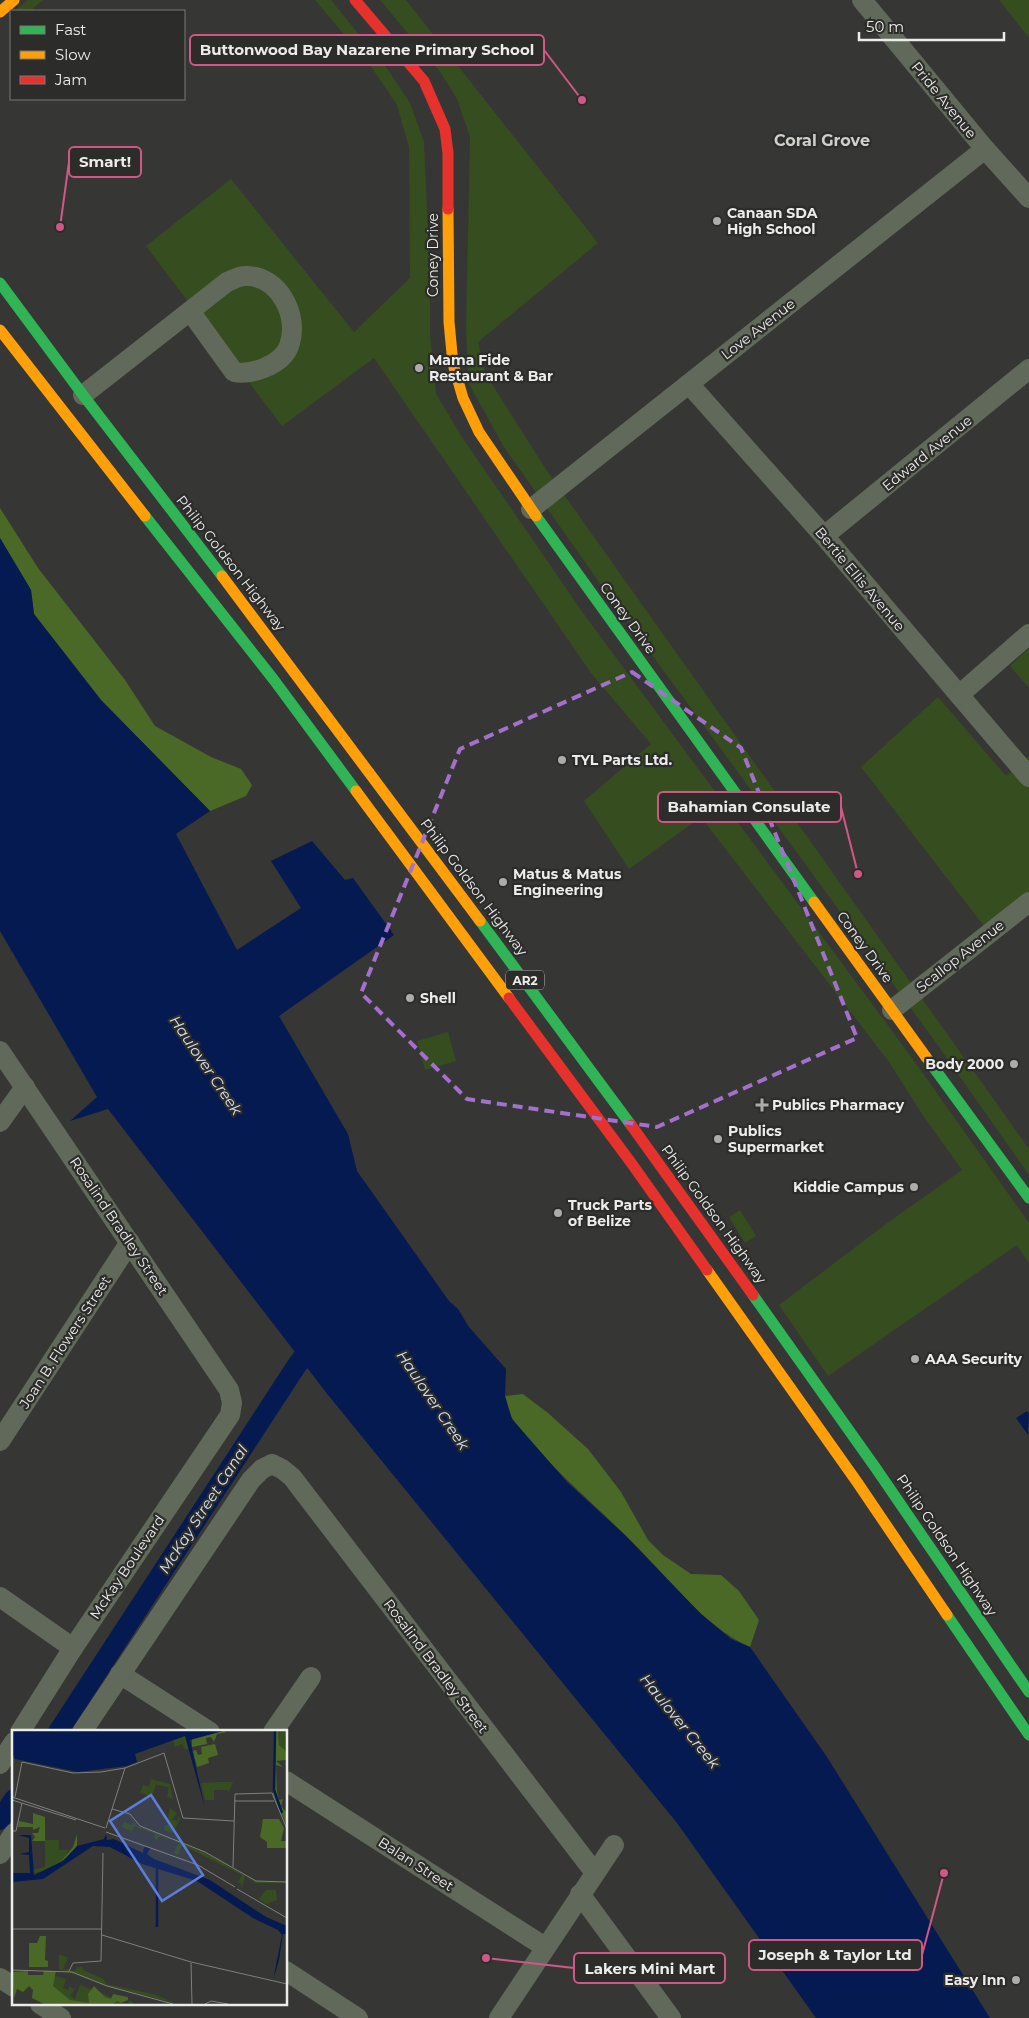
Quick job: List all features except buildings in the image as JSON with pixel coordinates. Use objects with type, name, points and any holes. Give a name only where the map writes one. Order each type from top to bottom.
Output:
[{"type":"main road","points":[[0,12],[14,0]]},
{"type":"main road","name":"Coney Drive","points":[[361,2],[424,81],[445,129],[448,153],[449,322],[453,364],[463,398],[479,432],[531,509],[1029,1198]]},
{"type":"main road","name":"Philip Goldson Highway","points":[[0,283],[83,395],[279,650],[651,1151],[876,1467],[1029,1692]]},
{"type":"main road","name":"AR2","points":[[0,330],[274,680],[632,1164],[857,1482],[1029,1735]]},
{"type":"street","name":"Pride Avenue","points":[[862,0],[985,150],[1029,198]]},
{"type":"street","name":"Love Avenue","points":[[531,509],[985,150]]},
{"type":"street","points":[[83,395],[190,311],[227,282],[244,276],[261,278],[278,290],[290,313],[292,333],[289,348],[275,364],[243,374],[234,372],[190,311]]},
{"type":"street","name":"Edward Avenue","points":[[824,536],[1029,370]]},
{"type":"street","name":"Bertie Ellis Avenue","points":[[689,384],[824,536],[1029,777]]},
{"type":"street","points":[[959,695],[1029,634]]},
{"type":"street","name":"Scallop Avenue","points":[[892,1010],[1029,902]]},
{"type":"street","name":"Rosalind Bradley Street","points":[[0,1051],[229,1390],[232,1403]]},
{"type":"street","points":[[0,1122],[25,1087]]},
{"type":"street","name":"Joan B. Flowers Street","points":[[0,1441],[130,1242]]},
{"type":"street","name":"McKay Boulevard","points":[[21,1730],[73,1648],[230,1415],[232,1403]]},
{"type":"street","name":"Rosalind Bradley Street","points":[[120,1674],[251,1480],[262,1469],[272,1464],[292,1477],[595,1873]]},
{"type":"street","points":[[0,1597],[73,1648]]},
{"type":"street","points":[[83,1730],[120,1674],[207,1730]]},
{"type":"street","points":[[274,1730],[311,1678]]},
{"type":"street","points":[[0,1764],[12,1745]]},
{"type":"street","name":"Balan Street","points":[[288,1781],[545,1947]]},
{"type":"street","points":[[0,1854],[12,1836]]},
{"type":"street","points":[[499,2018],[614,1845]]},
{"type":"street","points":[[580,1894],[671,2018]]},
{"type":"street","points":[[288,1972],[358,2018]]},
{"type":"street","points":[[0,1978],[12,1986]]},
{"type":"street","points":[[43,2006],[61,2018]]},
{"type":"highlighted area","points":[[632,672],[741,748],[857,1038],[657,1127],[467,1099],[361,993],[460,749]]},
{"type":"green space","points":[[28,0],[43,0],[31,10],[15,10]]},
{"type":"green space","points":[[315,0],[331,0],[388,70],[410,103],[424,142],[430,283],[430,335],[436,394],[462,437],[583,613],[912,1058],[1029,1223],[1029,1263],[1017,1245],[828,1376],[779,1305],[886,1224],[962,1170],[922,1114],[889,1062],[701,817],[629,869],[584,801],[651,744],[591,673],[374,358],[282,426],[146,246],[231,179],[354,332],[410,278],[409,147],[397,105],[370,65]]},
{"type":"green space","points":[[380,0],[406,0],[598,243],[478,342],[485,373],[545,468],[1029,1149],[1029,1175],[934,1040],[606,592],[504,447],[469,384],[466,329],[470,137],[457,99],[441,73]]},
{"type":"green space","points":[[999,0],[1029,0],[1029,38]]},
{"type":"green space","points":[[0,508],[38,568],[125,680],[155,726],[211,757],[241,769],[252,785],[246,796],[210,811],[101,700],[34,614],[31,590],[0,538]]},
{"type":"green space","points":[[1029,648],[1029,688],[1010,666]]},
{"type":"green space","points":[[938,697],[1006,776],[1029,756],[1029,891],[984,926],[861,767]]},
{"type":"green space","points":[[448,1032],[456,1061],[425,1070],[417,1041]]},
{"type":"green space","points":[[740,1210],[756,1236],[745,1243],[729,1217]]},
{"type":"green space","points":[[523,1394],[548,1413],[588,1449],[621,1492],[648,1540],[663,1555],[691,1574],[721,1575],[739,1591],[759,1620],[750,1647],[732,1638],[716,1626],[684,1597],[640,1550],[526,1437],[511,1416],[505,1396]]},
{"type":"water","name":"Haulover Creek","points":[[0,538],[31,590],[34,614],[101,700],[210,811],[176,834],[237,950],[301,908],[271,861],[312,841],[345,880],[353,878],[394,935],[279,1016],[348,1134],[357,1171],[449,1301],[458,1309],[469,1327],[506,1369],[505,1396],[512,1419],[567,1482],[625,1535],[701,1614],[731,1639],[750,1647],[827,1757],[990,2018],[816,2018],[677,1823],[328,1395],[108,1109],[70,1121],[97,1097],[0,931]]},
{"type":"water","points":[[1027,1411],[1029,1414],[1028,1435],[1016,1418]]},
{"type":"waterway","name":"McKay Street Canal","points":[[59,1730],[297,1365],[308,1351],[320,1342]]},
{"type":"waterway","name":"McKay Street Canal","points":[[0,1820],[12,1802]]},
{"type":"traffic: fast","points":[[0,283],[222,576]]},
{"type":"traffic: fast","points":[[145,516],[274,680],[356,791]]},
{"type":"traffic: fast","points":[[536,516],[814,902]]},
{"type":"traffic: fast","points":[[480,921],[631,1125]]},
{"type":"traffic: fast","points":[[926,1057],[1029,1198]]},
{"type":"traffic: fast","points":[[753,1295],[875,1467],[1029,1692]]},
{"type":"traffic: fast","points":[[947,1615],[1029,1735]]},
{"type":"traffic: slow","points":[[0,12],[14,0]]},
{"type":"traffic: slow","points":[[448,209],[449,322],[453,364],[463,398],[479,432],[536,516]]},
{"type":"traffic: slow","points":[[0,330],[145,516]]},
{"type":"traffic: slow","points":[[222,576],[480,921]]},
{"type":"traffic: slow","points":[[356,791],[509,998]]},
{"type":"traffic: slow","points":[[814,902],[926,1057]]},
{"type":"traffic: slow","points":[[707,1270],[857,1482],[947,1615]]},
{"type":"traffic: jam","points":[[355,0],[424,81],[445,129],[448,153],[448,209]]},
{"type":"traffic: jam","points":[[509,998],[632,1164],[707,1270]]},
{"type":"traffic: jam","points":[[631,1125],[753,1295]]},
{"type":"place","name":"Buttonwood Bay Nazarene Primary School","points":[[582,100]]},
{"type":"place","name":"Canaan SDA High School","points":[[717,221]]},
{"type":"place","name":"Smart!","points":[[60,227]]},
{"type":"place","name":"Mama Fide Restaurant & Bar","points":[[419,368]]},
{"type":"place","name":"TYL Parts Ltd.","points":[[562,760]]},
{"type":"place","name":"Bahamian Consulate","points":[[858,874]]},
{"type":"place","name":"Matus & Matus Engineering","points":[[503,882]]},
{"type":"place","name":"Shell","points":[[410,998]]},
{"type":"place","name":"Body 2000","points":[[1014,1064]]},
{"type":"place","name":"Publics Pharmacy","points":[[762,1105]]},
{"type":"place","name":"Publics Supermarket","points":[[718,1139]]},
{"type":"place","name":"Kiddie Campus","points":[[914,1187]]},
{"type":"place","name":"Truck Parts of Belize","points":[[558,1213]]},
{"type":"place","name":"AAA Security","points":[[915,1359]]},
{"type":"place","name":"Joseph & Taylor Ltd","points":[[944,1873]]},
{"type":"place","name":"Lakers Mini Mart","points":[[486,1958]]},
{"type":"place","name":"Easy Inn","points":[[1016,1980]]},
{"type":"district","name":"Coral Grove","points":[[822,140]]}]
